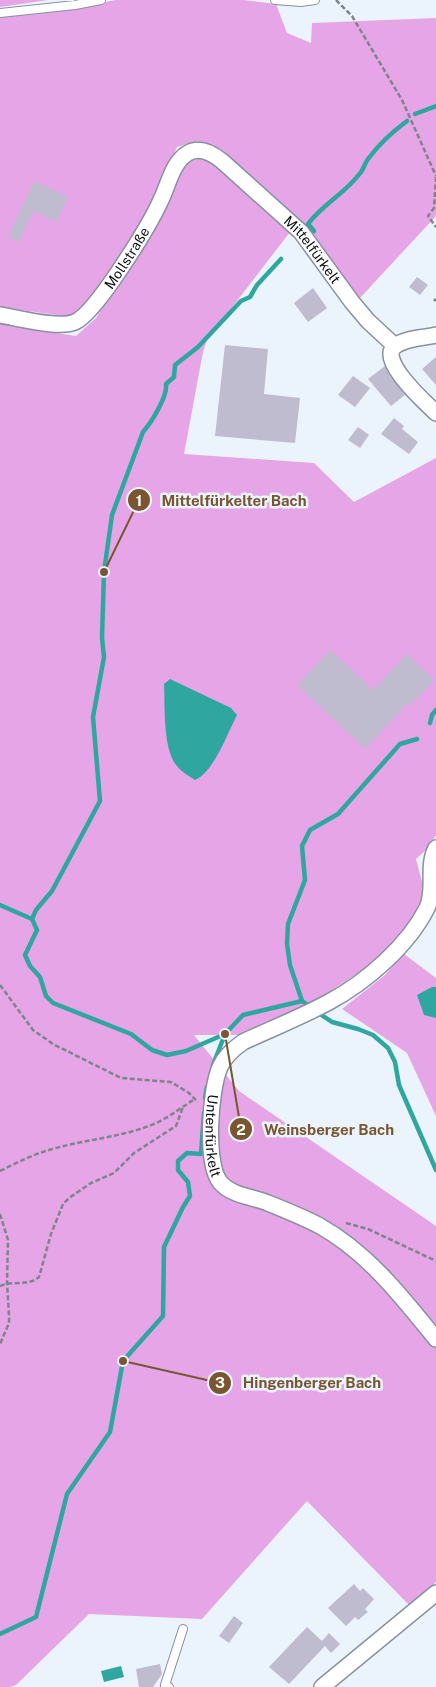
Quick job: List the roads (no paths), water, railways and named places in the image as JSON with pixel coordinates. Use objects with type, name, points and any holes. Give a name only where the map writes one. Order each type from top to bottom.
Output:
[{"type":"street","name":"Mollstraße","points":[[0,315],[58,325],[75,322],[84,317],[99,300],[148,225],[175,168],[184,155],[200,150],[212,154],[222,161]]},
{"type":"street","name":"Mittelfürkelt","points":[[222,161],[300,232],[352,302],[368,321],[395,346]]},
{"type":"street","points":[[436,335],[416,338],[395,346],[391,352],[392,364],[397,371],[436,414]]},
{"type":"street","name":"Untenfürkelt","points":[[436,848],[431,862],[433,894],[418,923],[406,940],[371,974],[328,1003],[243,1042],[229,1053],[220,1067],[216,1078],[212,1093],[211,1116],[212,1166],[222,1184],[234,1191],[268,1203],[319,1226],[345,1243],[372,1266],[396,1291],[436,1339]]},
{"type":"street","points":[[322,1687],[436,1593]]},
{"type":"lane","points":[[0,13],[76,5],[101,0]]},
{"type":"lane","points":[[275,0],[301,2],[315,0]]},
{"type":"lane","points":[[168,1687],[165,1685],[183,1630]]},
{"type":"waterway","points":[[415,114],[436,106]]},
{"type":"waterway","points":[[314,231],[308,224],[320,210],[355,179],[377,148],[407,121]]},
{"type":"waterway","points":[[32,919],[36,910],[52,891],[100,801],[93,717],[104,657],[102,638],[104,572],[112,515],[143,432],[162,402],[166,384],[174,377],[175,365],[198,347],[241,301],[250,297],[257,285],[281,259]]},
{"type":"waterway","points":[[430,723],[432,715],[436,710]]},
{"type":"waterway","points":[[302,1001],[290,965],[287,944],[288,924],[305,880],[302,846],[310,830],[338,814],[400,744],[417,739]]},
{"type":"waterway","points":[[0,905],[32,919],[37,930],[25,955],[30,966],[40,977],[46,996],[53,1003],[131,1034],[152,1050],[167,1055],[186,1051],[225,1034],[243,1015],[302,1001],[311,1007]]},
{"type":"waterway","points":[[317,1012],[332,1022],[373,1035],[388,1048],[395,1062],[399,1085],[436,1170]]},
{"type":"waterway","points":[[213,1065],[225,1034]]},
{"type":"waterway","points":[[205,1098],[207,1087]]},
{"type":"waterway","points":[[0,1634],[36,1617],[67,1494],[110,1432],[123,1361],[163,1316],[164,1247],[190,1196],[188,1182],[178,1170],[178,1161],[187,1153],[201,1154],[204,1113]]},
{"type":"place","name":"Mittelfürkelter Bach","points":[[104,572]]},
{"type":"place","name":"Weinsberger Bach","points":[[225,1034]]},
{"type":"place","name":"Hingenberger Bach","points":[[123,1361]]}]
